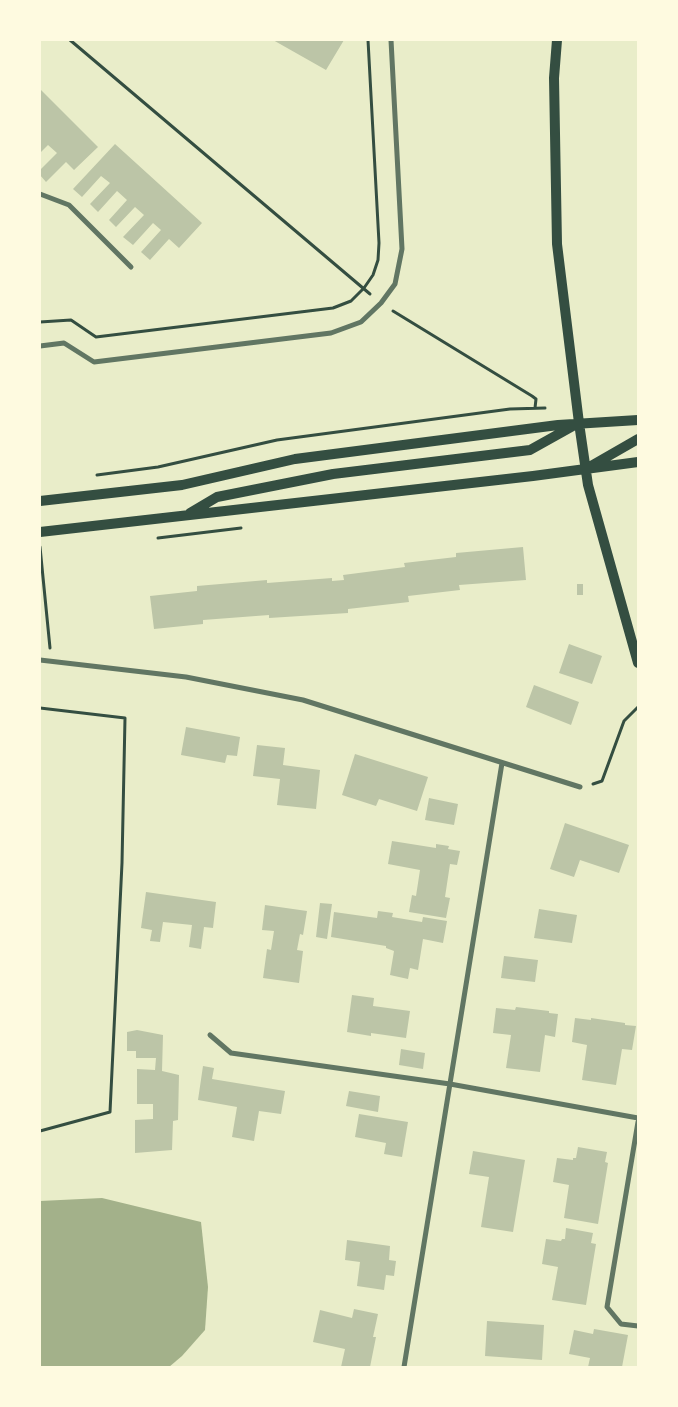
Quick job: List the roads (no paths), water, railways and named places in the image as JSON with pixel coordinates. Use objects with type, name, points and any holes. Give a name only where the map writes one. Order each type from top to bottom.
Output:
[{"type":"main road","points":[[557,40],[554,78],[557,244],[579,423],[588,485],[638,663]]},
{"type":"main road","points":[[40,501],[182,486],[295,459],[579,423],[638,420]]},
{"type":"main road","points":[[188,515],[217,497],[333,474],[530,450],[579,423]]},
{"type":"main road","points":[[585,469],[638,439]]},
{"type":"main road","points":[[40,532],[638,462]]},
{"type":"street","points":[[40,346],[64,343],[94,362],[331,333],[361,322],[381,303],[395,284],[402,249],[391,40]]},
{"type":"street","points":[[40,194],[69,205],[131,266]]},
{"type":"street","points":[[40,660],[186,677],[303,700],[580,787]]},
{"type":"street","points":[[404,1367],[502,762]]},
{"type":"street","points":[[210,1034],[231,1053],[450,1084],[638,1118]]},
{"type":"street","points":[[638,1122],[607,1307],[621,1324],[638,1326]]}]
